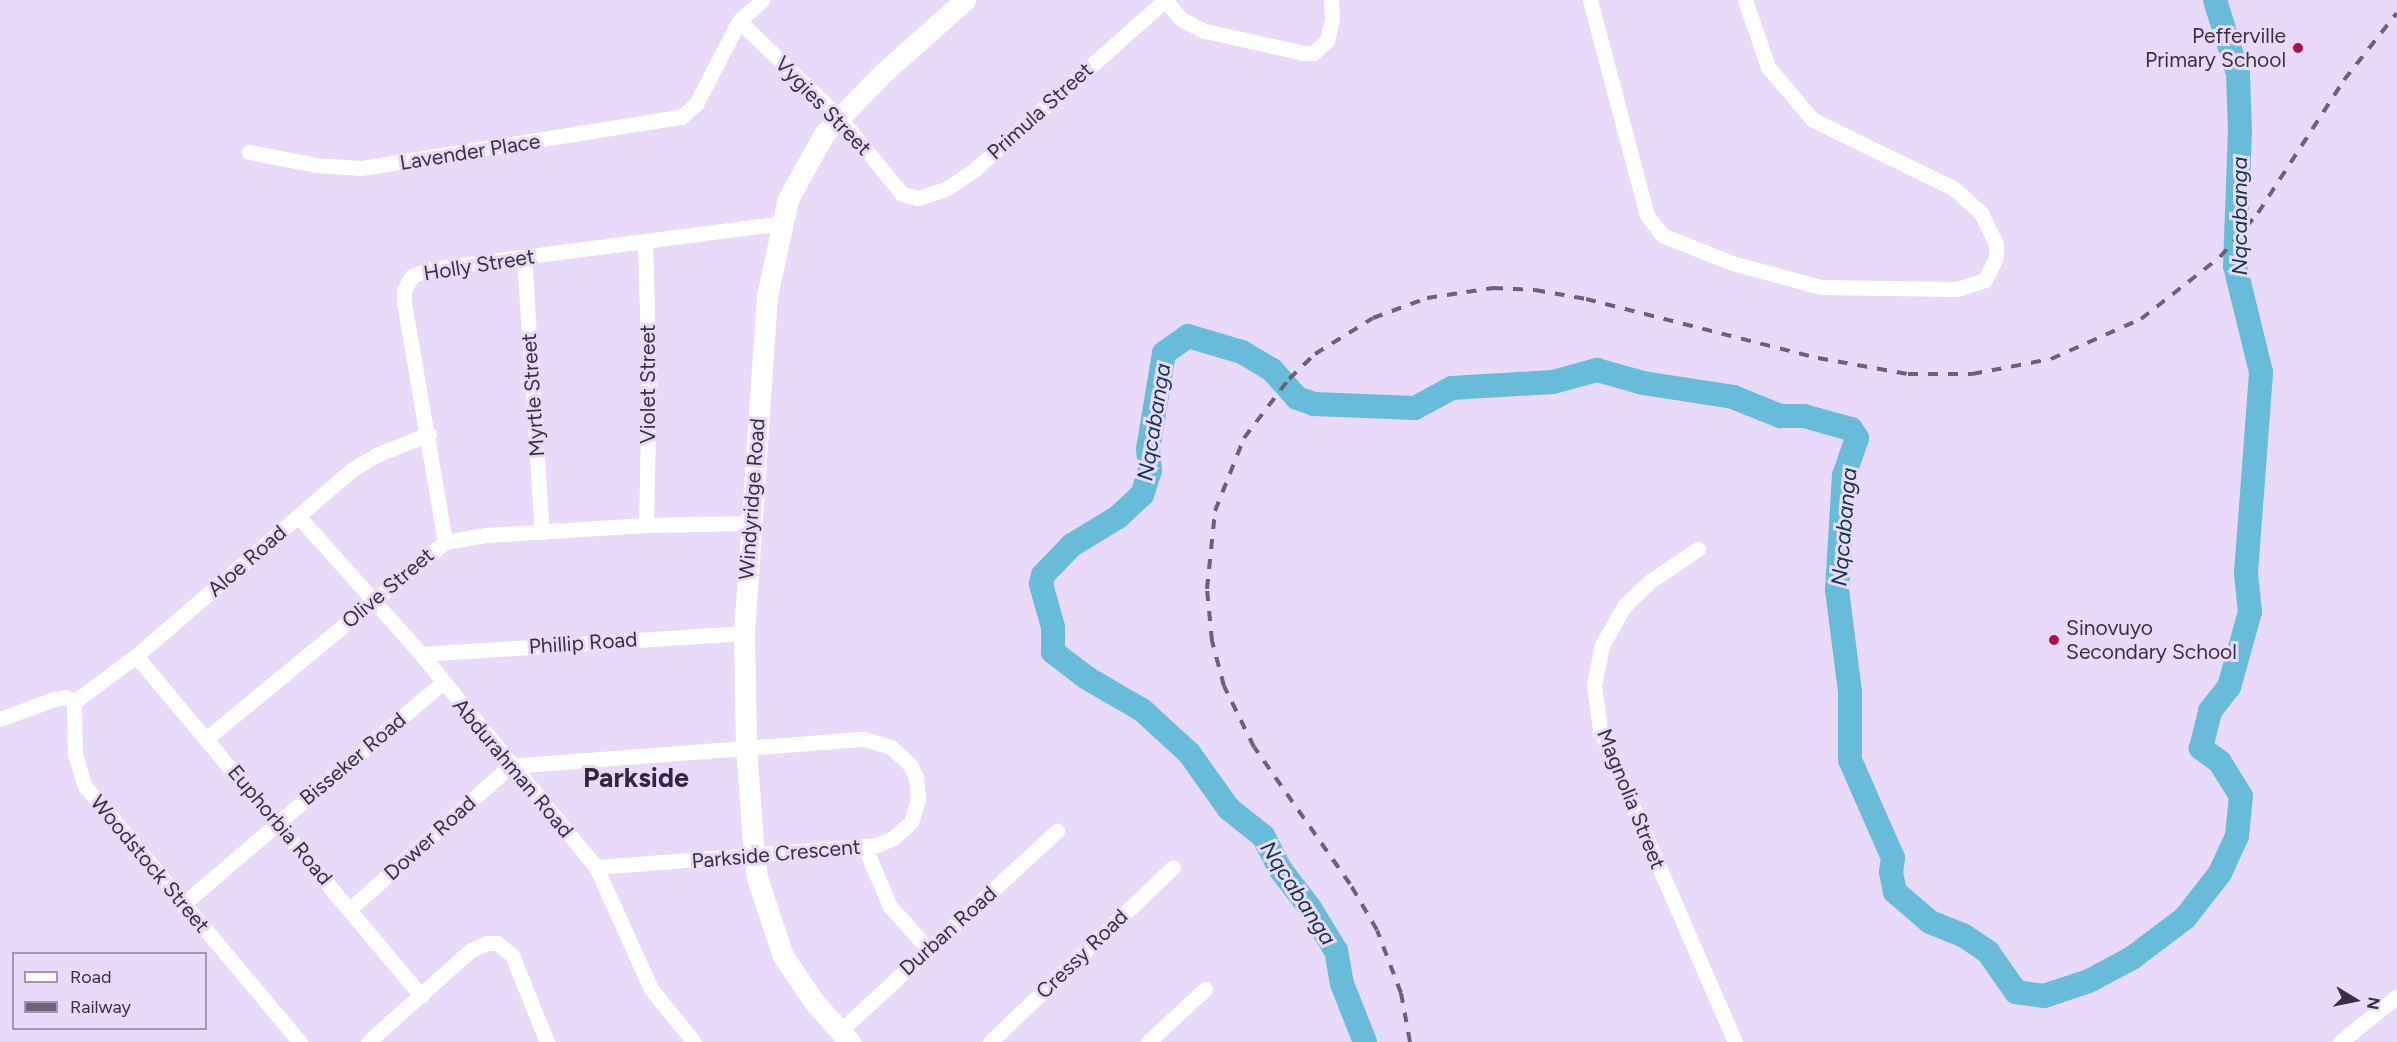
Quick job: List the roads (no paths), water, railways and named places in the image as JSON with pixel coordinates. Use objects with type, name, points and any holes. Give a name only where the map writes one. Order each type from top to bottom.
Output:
[{"type":"street","points":[[739,21],[762,0]]},
{"type":"street","name":"Windyridge Road","points":[[845,1037],[783,956],[757,878],[754,856],[746,746],[744,633],[749,523],[767,296],[781,223],[796,182],[838,116],[965,0]]},
{"type":"street","points":[[1165,0],[1181,19],[1204,32],[1313,53],[1322,48],[1331,32],[1331,0]]},
{"type":"street","name":"Primula Street","points":[[902,194],[918,198],[936,194],[974,171],[1165,0]]},
{"type":"street","points":[[1590,0],[1647,215],[1673,242],[1821,287],[1957,289],[1985,280],[1996,257],[1994,233],[1981,213],[1953,188],[1813,120],[1768,67],[1745,0]]},
{"type":"street","name":"Lavender Place","points":[[249,152],[316,165],[361,168],[669,120],[688,112],[739,21]]},
{"type":"street","name":"Vygies Street","points":[[739,21],[838,116],[902,194]]},
{"type":"street","name":"Holly Street","points":[[445,542],[429,434],[404,302],[406,282],[429,269],[645,243],[781,223]]},
{"type":"street","name":"Violet Street","points":[[645,243],[649,374],[646,525]]},
{"type":"street","name":"Myrtle Street","points":[[524,257],[542,532]]},
{"type":"street","name":"Aloe Road","points":[[0,719],[70,699],[136,656],[299,517],[376,455],[429,434]]},
{"type":"street","name":"Abdurahman Road","points":[[299,517],[422,654],[442,683],[596,867],[651,989],[694,1042]]},
{"type":"street","name":"Olive Street","points":[[207,738],[445,542],[646,525],[749,523]]},
{"type":"street","name":"Magnolia Street","points":[[1698,549],[1649,582],[1624,606],[1602,645],[1594,685],[1600,730],[1609,753],[1735,1042]]},
{"type":"street","name":"Phillip Road","points":[[422,654],[744,633]]},
{"type":"street","name":"Euphorbia Road","points":[[136,656],[421,996]]},
{"type":"street","name":"Bisseker Road","points":[[182,905],[442,683]]},
{"type":"street","name":"Woodstock Street","points":[[70,699],[75,754],[85,786],[182,905],[300,1042]]},
{"type":"street","name":"Parkside Crescent","points":[[510,766],[746,746],[864,739],[881,742],[901,755],[916,777],[915,812],[893,838],[865,848],[596,867]]},
{"type":"street","name":"Dower Road","points":[[350,909],[510,766]]},
{"type":"street","name":"Durban Road","points":[[845,1037],[928,949],[1057,831]]},
{"type":"street","points":[[865,848],[890,906],[928,949]]},
{"type":"street","name":"Cressy Road","points":[[990,1042],[1173,867]]},
{"type":"street","points":[[368,1042],[471,950],[487,943],[504,947],[521,970],[547,1042]]},
{"type":"street","points":[[1149,1042],[1205,989]]},
{"type":"street","points":[[2340,1042],[2397,996]]},
{"type":"waterway","name":"Nqcabanga","points":[[1365,1042],[1342,984],[1336,951],[1310,908],[1280,869],[1263,836],[1229,809],[1189,753],[1142,710],[1087,678],[1053,652],[1053,627],[1041,584],[1043,575],[1072,545],[1118,517],[1142,495],[1150,471],[1148,449],[1164,353],[1188,336],[1242,352],[1272,370],[1297,398],[1314,404],[1415,408],[1452,388],[1553,382],[1597,370],[1643,383],[1733,397],[1780,416],[1804,416],[1851,429],[1857,438],[1844,475],[1837,590],[1850,692],[1850,760],[1893,858],[1891,872],[1895,892],[1930,922],[1963,935],[1988,952],[2016,992],[2044,996],[2089,981],[2132,958],[2185,918],[2220,873],[2237,836],[2241,796],[2220,762],[2201,748],[2210,711],[2229,687],[2250,612],[2246,573],[2261,372],[2235,266],[2240,132],[2238,74],[2215,0]]},
{"type":"railway","points":[[1410,1042],[1401,993],[1377,930],[1350,884],[1254,747],[1224,686],[1212,641],[1207,589],[1215,511],[1244,438],[1289,379],[1315,354],[1373,318],[1427,298],[1493,288],[1535,290],[1586,299],[1818,358],[1908,374],[1972,374],[2051,359],[2141,319],[2220,257],[2258,213],[2344,80],[2397,13]]},
{"type":"place","name":"Pefferville Primary School","points":[[2298,48]]},
{"type":"place","name":"Sinovuyo Secondary School","points":[[2054,640]]},
{"type":"district","name":"Parkside","points":[[636,778]]}]
